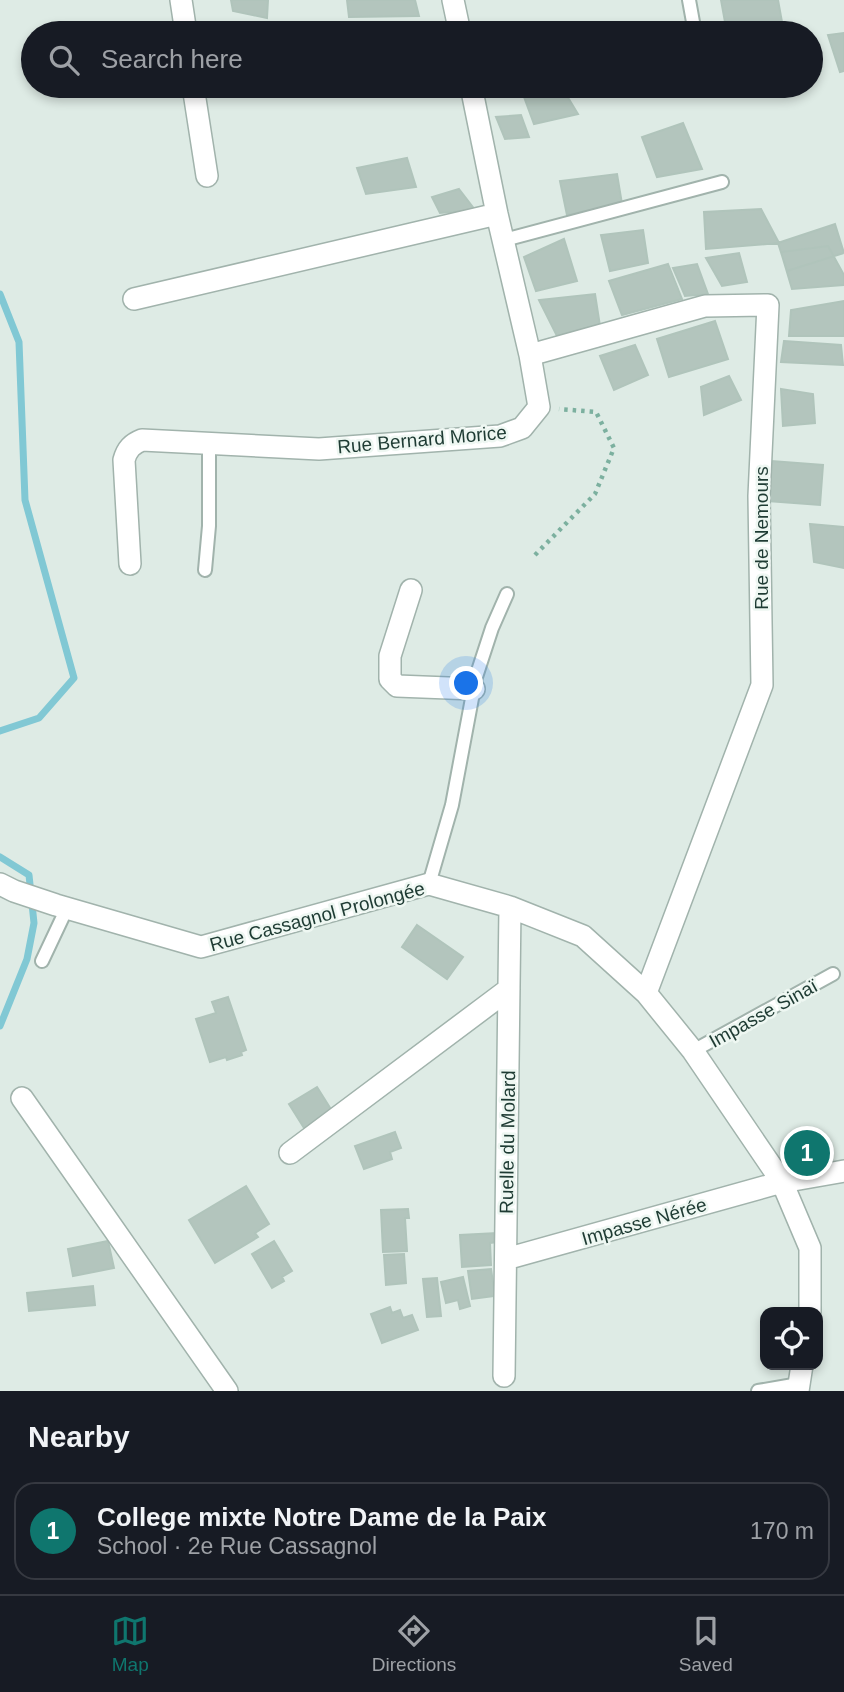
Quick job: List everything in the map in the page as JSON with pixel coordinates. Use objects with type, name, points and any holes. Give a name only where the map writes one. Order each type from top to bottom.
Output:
[{"type":"street","points":[[181,0],[184,21]]},
{"type":"street","points":[[453,0],[457,21]]},
{"type":"street","points":[[195,98],[207,176]]},
{"type":"street","points":[[473,98],[539,407]]},
{"type":"street","points":[[134,299],[497,214]]},
{"type":"street","name":"Rue de Nemours","points":[[530,355],[705,306],[768,305],[759,496],[762,685],[646,993]]},
{"type":"street","name":"Rue Bernard Morice","points":[[130,564],[124,460],[134,443],[142,440],[209,442],[318,449],[500,436],[522,428],[539,407]]},
{"type":"street","points":[[411,590],[390,656],[390,679],[397,686],[474,689]]},
{"type":"street","name":"Rue Cassagnol Prolongée","points":[[7,887],[61,906],[201,947],[429,884],[510,908],[583,936],[646,993],[693,1051],[782,1182],[810,1248],[810,1307]]},
{"type":"street","name":"Ruelle du Molard","points":[[504,1376],[510,908]]},
{"type":"street","points":[[290,1153],[509,989]]},
{"type":"street","points":[[22,1098],[228,1391]]},
{"type":"street","name":"Impasse Nérée","points":[[506,1259],[782,1182],[844,1171]]},
{"type":"lane","points":[[689,0],[693,21]]},
{"type":"lane","points":[[504,240],[722,182]]},
{"type":"lane","points":[[205,570],[209,526],[209,442]]},
{"type":"lane","points":[[429,884],[452,805],[474,689],[492,628],[507,594]]},
{"type":"lane","points":[[41,961],[61,906]]},
{"type":"lane","name":"Impasse Sinaï","points":[[693,1051],[833,974]]},
{"type":"lane","points":[[758,1391],[800,1380]]},
{"type":"path","points":[[535,555],[595,494],[614,448],[596,412],[539,407]]},
{"type":"building","points":[[231,0],[268,0],[267,18],[233,11]]},
{"type":"building","points":[[347,0],[415,0],[419,16],[349,17]]},
{"type":"building","points":[[721,0],[778,0],[782,21],[725,21]]},
{"type":"building","points":[[844,33],[844,71],[840,72],[828,35]]},
{"type":"building","points":[[524,98],[568,98],[578,114],[534,124]]},
{"type":"building","points":[[521,115],[529,137],[505,139],[496,117]]},
{"type":"building","points":[[683,123],[702,169],[657,177],[642,137]]},
{"type":"building","points":[[407,158],[416,187],[366,194],[357,168]]},
{"type":"building","points":[[617,174],[622,204],[567,215],[560,181]]},
{"type":"building","points":[[459,189],[475,210],[440,213],[432,197]]},
{"type":"building","points":[[761,209],[779,243],[706,249],[704,212]]},
{"type":"building","points":[[835,224],[844,253],[787,271],[778,243]]},
{"type":"building","points":[[643,230],[648,263],[610,271],[601,235]]},
{"type":"building","points":[[564,239],[577,281],[536,291],[524,257]]},
{"type":"building","points":[[828,246],[844,275],[844,285],[792,289],[781,252]]},
{"type":"building","points":[[739,253],[747,282],[722,286],[706,258]]},
{"type":"building","points":[[668,264],[682,299],[622,315],[609,281]]},
{"type":"building","points":[[697,264],[708,294],[685,296],[673,268]]},
{"type":"building","points":[[595,294],[600,326],[562,346],[539,300]]},
{"type":"building","points":[[844,301],[844,336],[789,336],[791,310]]},
{"type":"building","points":[[715,321],[728,359],[669,377],[657,339]]},
{"type":"building","points":[[784,341],[841,345],[843,365],[781,362]]},
{"type":"building","points":[[635,345],[648,375],[614,390],[600,356]]},
{"type":"building","points":[[729,376],[741,400],[704,415],[701,387]]},
{"type":"building","points":[[781,389],[813,394],[815,423],[783,426]]},
{"type":"building","points":[[771,461],[823,465],[820,505],[768,501]]},
{"type":"building","points":[[810,524],[844,527],[844,568],[814,562]]},
{"type":"building","points":[[417,925],[463,957],[447,979],[402,947]]},
{"type":"building","points":[[228,997],[246,1050],[241,1052],[242,1055],[227,1060],[226,1057],[210,1062],[196,1019],[216,1013],[212,1002]]},
{"type":"building","points":[[317,1087],[332,1111],[304,1128],[289,1104]]},
{"type":"building","points":[[395,1132],[401,1148],[390,1152],[392,1159],[364,1169],[355,1146]]},
{"type":"building","points":[[246,1186],[269,1224],[255,1233],[258,1237],[215,1263],[189,1220]]},
{"type":"building","points":[[408,1209],[409,1218],[405,1218],[407,1251],[383,1252],[381,1210]]},
{"type":"building","points":[[497,1233],[498,1242],[490,1243],[491,1265],[462,1267],[460,1235]]},
{"type":"building","points":[[108,1241],[114,1268],[73,1276],[68,1249]]},
{"type":"building","points":[[274,1241],[292,1271],[282,1277],[284,1281],[272,1288],[252,1254]]},
{"type":"building","points":[[404,1254],[406,1283],[386,1285],[384,1255]]},
{"type":"building","points":[[491,1269],[495,1296],[472,1299],[468,1271]]},
{"type":"building","points":[[463,1277],[470,1306],[460,1309],[458,1300],[446,1303],[441,1282]]},
{"type":"building","points":[[437,1278],[441,1316],[427,1317],[423,1279]]},
{"type":"building","points":[[93,1286],[95,1305],[29,1311],[27,1293]]},
{"type":"building","points":[[390,1307],[392,1313],[400,1310],[403,1318],[412,1315],[418,1330],[382,1343],[371,1314]]},
{"type":"waterway","points":[[0,294],[19,342],[25,500],[74,678],[39,718],[0,731]]},
{"type":"waterway","points":[[0,857],[29,875],[34,923],[27,959],[0,1026]]},
{"type":"place","name":"College mixte Notre Dame de la Paix","points":[[807,1153]]}]
